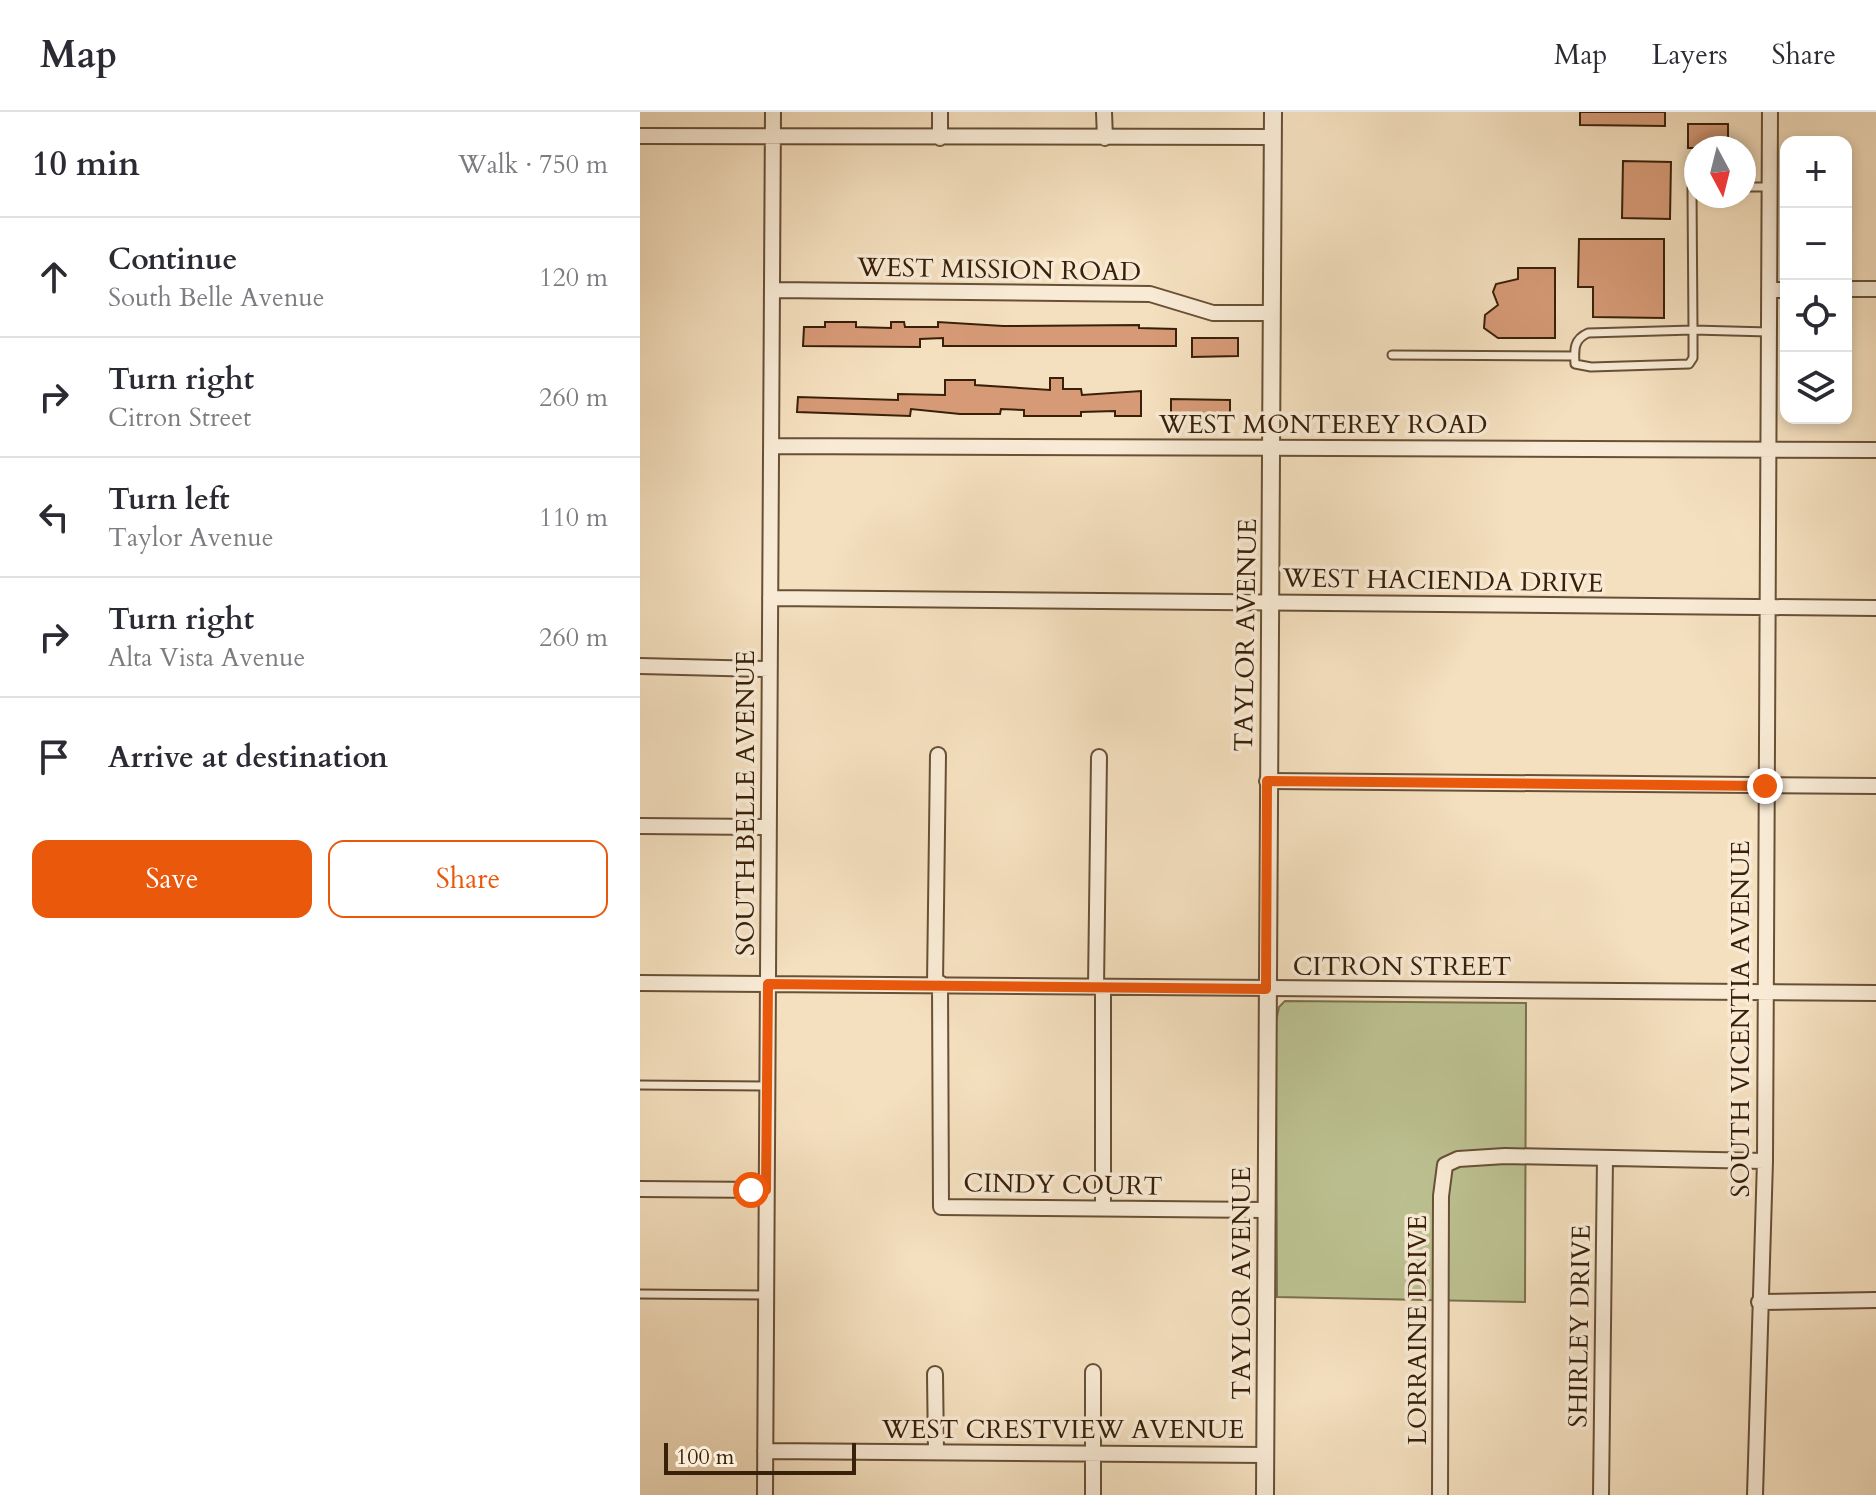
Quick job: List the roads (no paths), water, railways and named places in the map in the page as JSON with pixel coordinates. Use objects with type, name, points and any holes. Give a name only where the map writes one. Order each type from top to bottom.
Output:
[{"type":"street","name":"SOUTH BELLE AVENUE","points":[[765,1495],[773,112]]},
{"type":"street","points":[[940,112],[940,138]]},
{"type":"street","points":[[1104,112],[1105,138]]},
{"type":"street","name":"TAYLOR AVENUE","points":[[1265,1495],[1273,112]]},
{"type":"street","name":"SOUTH VICENTIA AVENUE","points":[[1755,1495],[1765,1161],[1770,112]]},
{"type":"street","points":[[640,136],[1272,137]]},
{"type":"street","points":[[1852,289],[1876,289]]},
{"type":"street","name":"WEST MISSION ROAD","points":[[772,290],[1150,294],[1213,313],[1272,313]]},
{"type":"street","points":[[1769,290],[1780,290]]},
{"type":"street","name":"WEST MONTEREY ROAD","points":[[771,446],[1876,450]]},
{"type":"street","name":"WEST HACIENDA DRIVE","points":[[770,598],[1876,608]]},
{"type":"street","points":[[640,666],[769,669]]},
{"type":"street","points":[[938,755],[938,983]]},
{"type":"street","points":[[1099,757],[1103,1208]]},
{"type":"street","points":[[1267,781],[1876,786]]},
{"type":"street","points":[[640,826],[769,827]]},
{"type":"street","name":"CITRON STREET","points":[[640,983],[938,983],[1266,989],[1876,993]]},
{"type":"street","name":"CINDY COURT","points":[[938,983],[941,1207],[1265,1210]]},
{"type":"street","name":"LORRAINE DRIVE","points":[[1440,1495],[1441,1196],[1445,1165],[1458,1159],[1505,1156],[1605,1158]]},
{"type":"street","points":[[1605,1158],[1765,1161]]},
{"type":"street","name":"SHIRLEY DRIVE","points":[[1601,1495],[1605,1158]]},
{"type":"street","points":[[640,1189],[766,1190]]},
{"type":"street","points":[[1759,1302],[1876,1300]]},
{"type":"street","points":[[1093,1372],[1093,1495]]},
{"type":"street","points":[[935,1374],[936,1452]]},
{"type":"street","name":"WEST CRESTVIEW AVENUE","points":[[765,1451],[1265,1455]]},
{"type":"lane","points":[[1756,187],[1770,187]]},
{"type":"lane","points":[[1692,208],[1693,330],[1693,358],[1689,364],[1576,366],[1574,356],[1579,337],[1588,333],[1693,330],[1769,332]]},
{"type":"lane","points":[[1392,355],[1574,356]]},
{"type":"lane","points":[[640,1085],[767,1086]]},
{"type":"lane","points":[[640,1294],[766,1295]]}]
